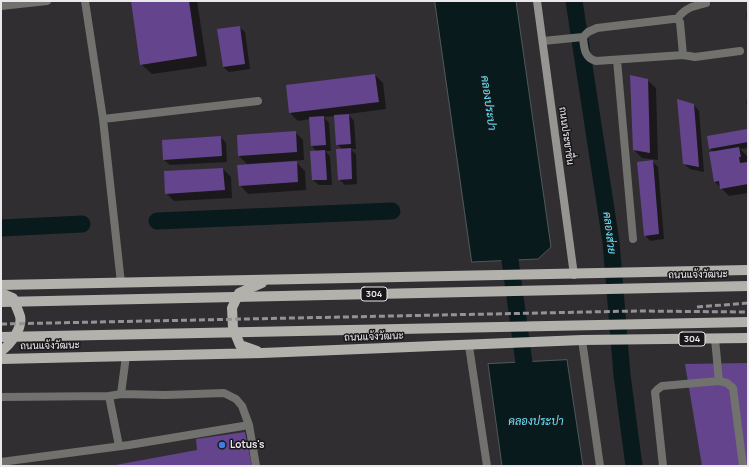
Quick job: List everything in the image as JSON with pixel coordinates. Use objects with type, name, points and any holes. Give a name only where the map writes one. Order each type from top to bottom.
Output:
[{"type":"main road","name":"ถนนประชาชื่น","points":[[538,1],[546,41],[574,275]]},
{"type":"main road","name":"ถนนแจ้งวัฒนะ","points":[[1,285],[625,274],[748,270]]},
{"type":"main road","points":[[262,354],[240,345],[233,328],[232,308],[239,293],[267,281]]},
{"type":"main road","name":"ถนนแจ้งวัฒนะ","points":[[1,302],[748,286]]},
{"type":"main road","points":[[1,293],[13,298],[20,318],[16,334],[8,346],[1,351]]},
{"type":"main road","name":"ถนนแจ้งวัฒนะ","points":[[1,337],[748,322]]},
{"type":"main road","name":"ถนนแจ้งวัฒนะ","points":[[1,359],[262,354],[582,340],[748,338]]},
{"type":"street","points":[[1,6],[47,1]]},
{"type":"street","points":[[85,1],[103,119],[121,283]]},
{"type":"street","points":[[706,3],[690,7],[677,19],[597,28],[588,32],[584,37],[586,55],[591,60],[596,61],[683,55],[695,57],[740,51]]},
{"type":"street","points":[[677,19],[680,22],[683,55]]},
{"type":"street","points":[[546,41],[584,37]]},
{"type":"street","points":[[617,60],[633,239]]},
{"type":"street","points":[[103,119],[258,101]]},
{"type":"street","points":[[715,339],[719,381]]},
{"type":"street","points":[[582,340],[600,466]]},
{"type":"street","points":[[469,346],[487,466]]},
{"type":"street","points":[[121,394],[126,356]]},
{"type":"street","points":[[663,466],[654,396],[657,390],[662,386],[719,381],[727,383],[733,388],[743,466]]},
{"type":"street","points":[[1,397],[224,393],[236,399],[242,406],[249,425],[256,466]]},
{"type":"street","points":[[109,396],[119,446]]},
{"type":"street","points":[[1,462],[119,446],[249,425]]},
{"type":"water","points":[[435,1],[516,1],[551,247],[538,259],[472,262]]},
{"type":"water","name":"คลองประปา","points":[[567,360],[583,466],[502,466],[488,364]]},
{"type":"building","points":[[131,1],[189,1],[197,56],[140,65]]},
{"type":"building","points":[[240,26],[245,64],[223,67],[217,29]]},
{"type":"building","points":[[375,74],[379,102],[289,113],[286,85]]},
{"type":"building","points":[[630,75],[648,79],[650,153],[633,150]]},
{"type":"building","points":[[677,99],[694,104],[699,167],[683,164]]},
{"type":"building","points":[[349,114],[351,144],[336,145],[334,115]]},
{"type":"building","points":[[324,116],[326,145],[311,146],[309,117]]},
{"type":"building","points":[[747,129],[748,142],[709,149],[707,136]]},
{"type":"building","points":[[296,131],[297,152],[238,156],[237,135]]},
{"type":"building","points":[[221,136],[222,156],[163,160],[162,140]]},
{"type":"building","points":[[739,147],[741,157],[739,157],[740,163],[748,162],[748,184],[720,189],[719,181],[714,182],[709,152]]},
{"type":"building","points":[[351,148],[352,179],[338,180],[336,149]]},
{"type":"building","points":[[325,150],[327,180],[312,180],[310,151]]},
{"type":"building","points":[[653,160],[659,234],[644,236],[637,162]]},
{"type":"building","points":[[297,161],[298,182],[239,186],[237,165]]},
{"type":"building","points":[[223,168],[225,190],[165,194],[164,171]]},
{"type":"building","points":[[748,363],[748,466],[702,466],[685,364]]},
{"type":"building","name":"Lotus's","points":[[245,432],[252,466],[110,466],[197,450],[196,439]]},
{"type":"waterway","name":"คลองส่วย","points":[[574,1],[611,242],[622,375],[634,466]]},
{"type":"waterway","points":[[157,221],[392,211]]},
{"type":"waterway","points":[[1,228],[82,224]]},
{"type":"waterway","name":"คลองประปา","points":[[507,238],[527,385]]},
{"type":"railway","points":[[697,307],[748,303]]},
{"type":"railway","points":[[1,324],[637,311],[748,312]]},
{"type":"place","name":"Lotus's","points":[[222,445]]}]
